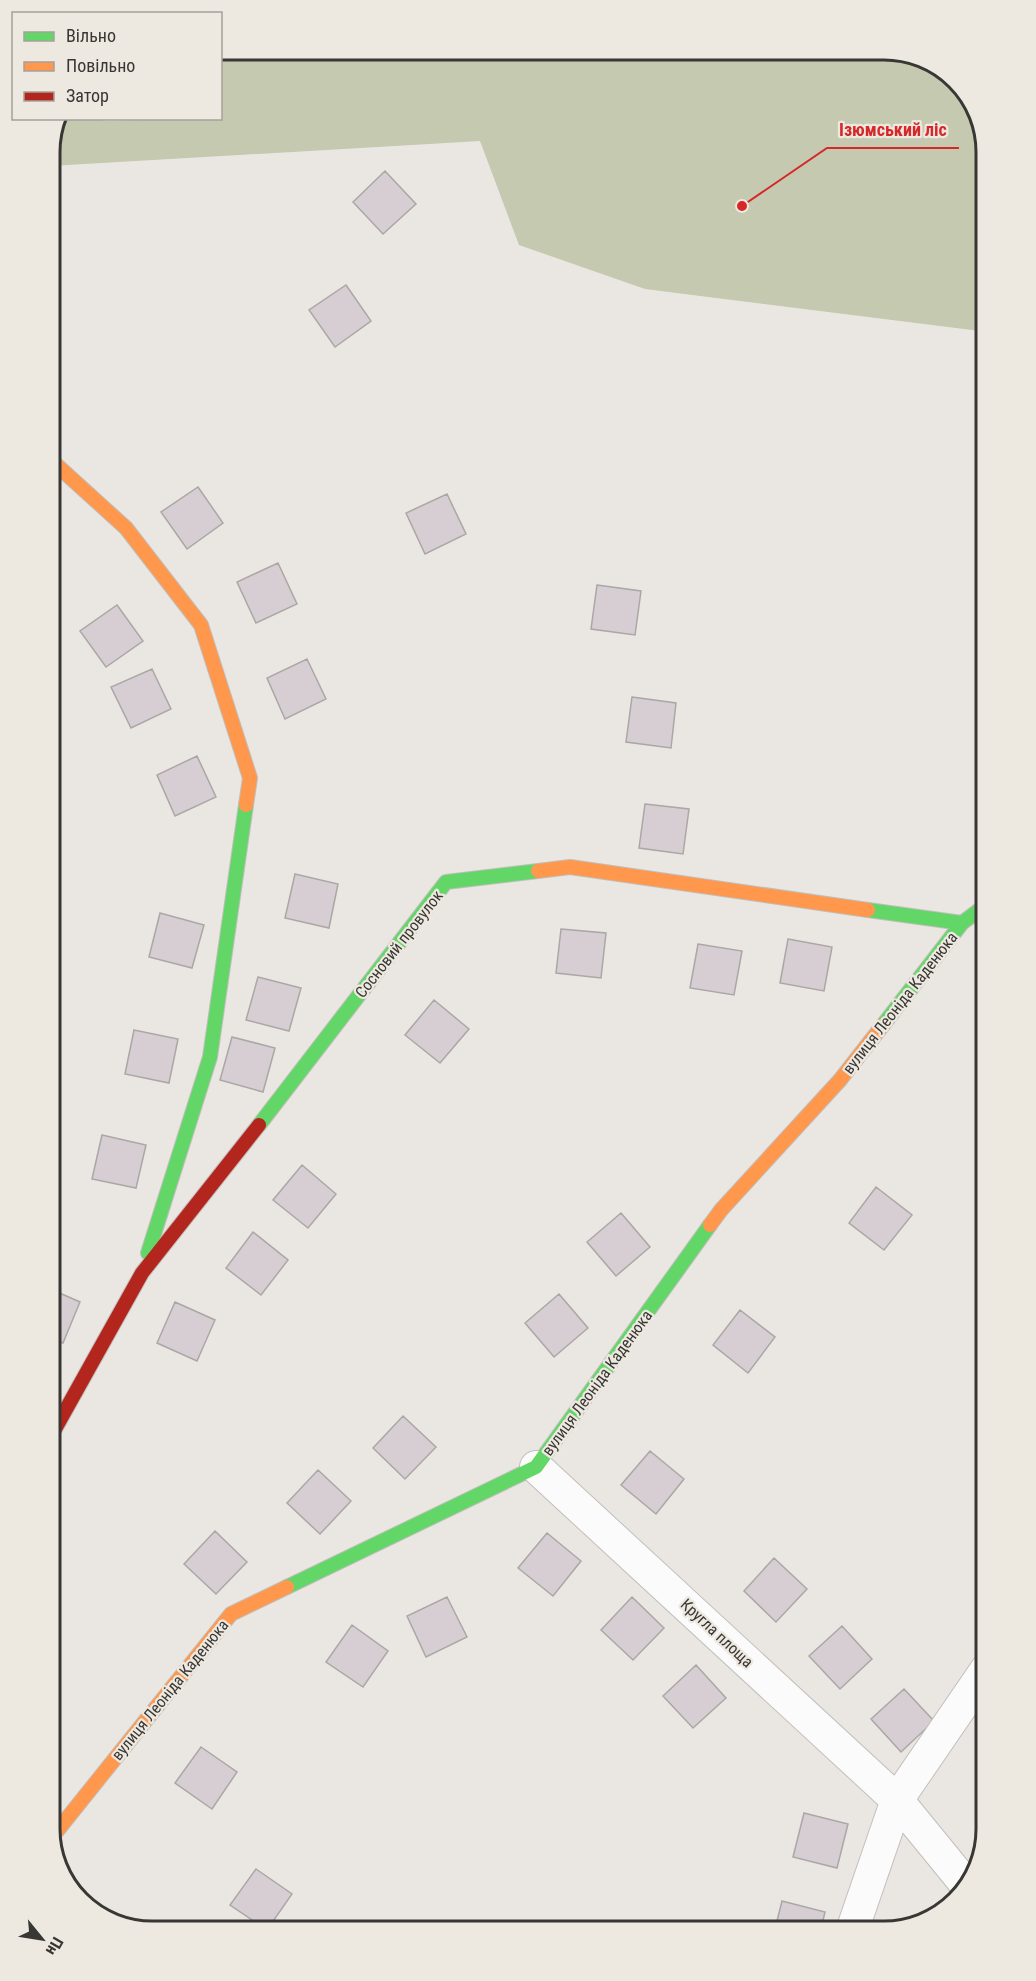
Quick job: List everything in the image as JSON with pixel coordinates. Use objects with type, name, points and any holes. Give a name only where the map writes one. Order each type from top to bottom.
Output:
[{"type":"street","name":"Сосновий провулок","points":[[60,468],[126,528],[201,625],[250,778],[210,1057],[142,1273]]},
{"type":"street","name":"Сосновий провулок","points":[[60,1420],[142,1273],[267,1116],[446,882],[570,867],[962,923]]},
{"type":"street","name":"вулиця Леоніда Каденюка","points":[[60,1828],[231,1614],[536,1467],[721,1210],[840,1080],[962,923],[976,912]]},
{"type":"street","name":"Кругла площа","points":[[536,1467],[897,1800],[961,1879]]},
{"type":"street","points":[[855,1921],[897,1800],[976,1685]]},
{"type":"green space","points":[[222,60],[890,60],[908,63],[930,72],[949,87],[964,106],[974,134],[976,152],[976,330],[645,289],[519,245],[480,141],[60,165],[60,146],[66,120],[222,120]]},
{"type":"building","points":[[385,171],[416,204],[383,234],[353,202]]},
{"type":"building","points":[[346,285],[371,321],[335,347],[309,310]]},
{"type":"building","points":[[198,487],[223,523],[187,549],[161,512]]},
{"type":"building","points":[[447,494],[466,534],[425,554],[406,513]]},
{"type":"building","points":[[278,563],[297,604],[256,623],[237,582]]},
{"type":"building","points":[[597,585],[641,591],[635,635],[591,629]]},
{"type":"building","points":[[117,605],[143,641],[106,667],[80,631]]},
{"type":"building","points":[[307,659],[326,699],[285,719],[267,678]]},
{"type":"building","points":[[152,669],[171,709],[131,728],[111,687]]},
{"type":"building","points":[[632,697],[676,703],[671,748],[626,742]]},
{"type":"building","points":[[197,756],[216,797],[175,816],[157,775]]},
{"type":"building","points":[[645,804],[689,809],[683,854],[639,848]]},
{"type":"building","points":[[295,874],[338,884],[329,928],[285,918]]},
{"type":"building","points":[[160,913],[204,925],[192,968],[149,957]]},
{"type":"building","points":[[561,929],[606,933],[601,978],[556,973]]},
{"type":"building","points":[[788,939],[832,947],[824,991],[780,983]]},
{"type":"building","points":[[698,944],[742,951],[734,995],[690,988]]},
{"type":"building","points":[[258,977],[301,988],[289,1031],[246,1020]]},
{"type":"building","points":[[434,1000],[469,1029],[440,1063],[405,1035]]},
{"type":"building","points":[[134,1030],[178,1039],[169,1083],[125,1074]]},
{"type":"building","points":[[232,1037],[275,1048],[263,1092],[220,1080]]},
{"type":"building","points":[[102,1135],[146,1145],[136,1188],[92,1179]]},
{"type":"building","points":[[302,1165],[336,1194],[308,1228],[273,1200]]},
{"type":"building","points":[[876,1187],[912,1215],[884,1250],[849,1223]]},
{"type":"building","points":[[621,1213],[650,1247],[616,1276],[587,1242]]},
{"type":"building","points":[[253,1232],[288,1260],[261,1295],[226,1268]]},
{"type":"building","points":[[60,1293],[80,1302],[63,1343],[60,1342]]},
{"type":"building","points":[[559,1294],[588,1328],[554,1357],[525,1323]]},
{"type":"building","points":[[175,1302],[215,1320],[197,1361],[157,1343]]},
{"type":"building","points":[[740,1310],[775,1337],[748,1373],[713,1345]]},
{"type":"building","points":[[403,1416],[436,1447],[405,1479],[373,1448]]},
{"type":"building","points":[[650,1451],[684,1479],[656,1514],[621,1485]]},
{"type":"building","points":[[318,1470],[351,1501],[320,1534],[287,1503]]},
{"type":"building","points":[[215,1531],[247,1562],[216,1594],[184,1564]]},
{"type":"building","points":[[547,1533],[581,1561],[553,1596],[518,1568]]},
{"type":"building","points":[[774,1558],[807,1589],[776,1622],[744,1591]]},
{"type":"building","points":[[447,1597],[467,1637],[426,1657],[407,1616]]},
{"type":"building","points":[[632,1597],[664,1628],[633,1660],[601,1630]]},
{"type":"building","points":[[352,1625],[388,1651],[363,1687],[326,1662]]},
{"type":"building","points":[[842,1626],[872,1659],[840,1689],[809,1656]]},
{"type":"building","points":[[696,1665],[726,1698],[693,1728],[663,1696]]},
{"type":"building","points":[[904,1689],[934,1721],[901,1752],[871,1719]]},
{"type":"building","points":[[201,1747],[237,1772],[212,1809],[175,1783]]},
{"type":"building","points":[[804,1813],[848,1824],[837,1868],[793,1857]]},
{"type":"building","points":[[256,1869],[292,1894],[273,1921],[254,1921],[230,1905]]},
{"type":"building","points":[[782,1901],[825,1912],[823,1921],[777,1921]]},
{"type":"traffic: fast","points":[[148,1253],[210,1057],[246,805]]},
{"type":"traffic: fast","points":[[259,1125],[446,882],[538,871]]},
{"type":"traffic: fast","points":[[868,910],[962,923]]},
{"type":"traffic: fast","points":[[883,1025],[962,923],[976,912]]},
{"type":"traffic: fast","points":[[287,1587],[536,1467],[710,1225]]},
{"type":"traffic: slow","points":[[60,468],[126,528],[201,625],[250,778],[246,805]]},
{"type":"traffic: slow","points":[[538,871],[570,867],[868,910]]},
{"type":"traffic: slow","points":[[710,1225],[721,1210],[840,1080],[883,1025]]},
{"type":"traffic: slow","points":[[60,1827],[231,1614],[287,1587]]},
{"type":"traffic: jam","points":[[60,1420],[142,1273],[259,1125]]},
{"type":"place","name":"Ізюмський ліс","points":[[742,206]]}]
